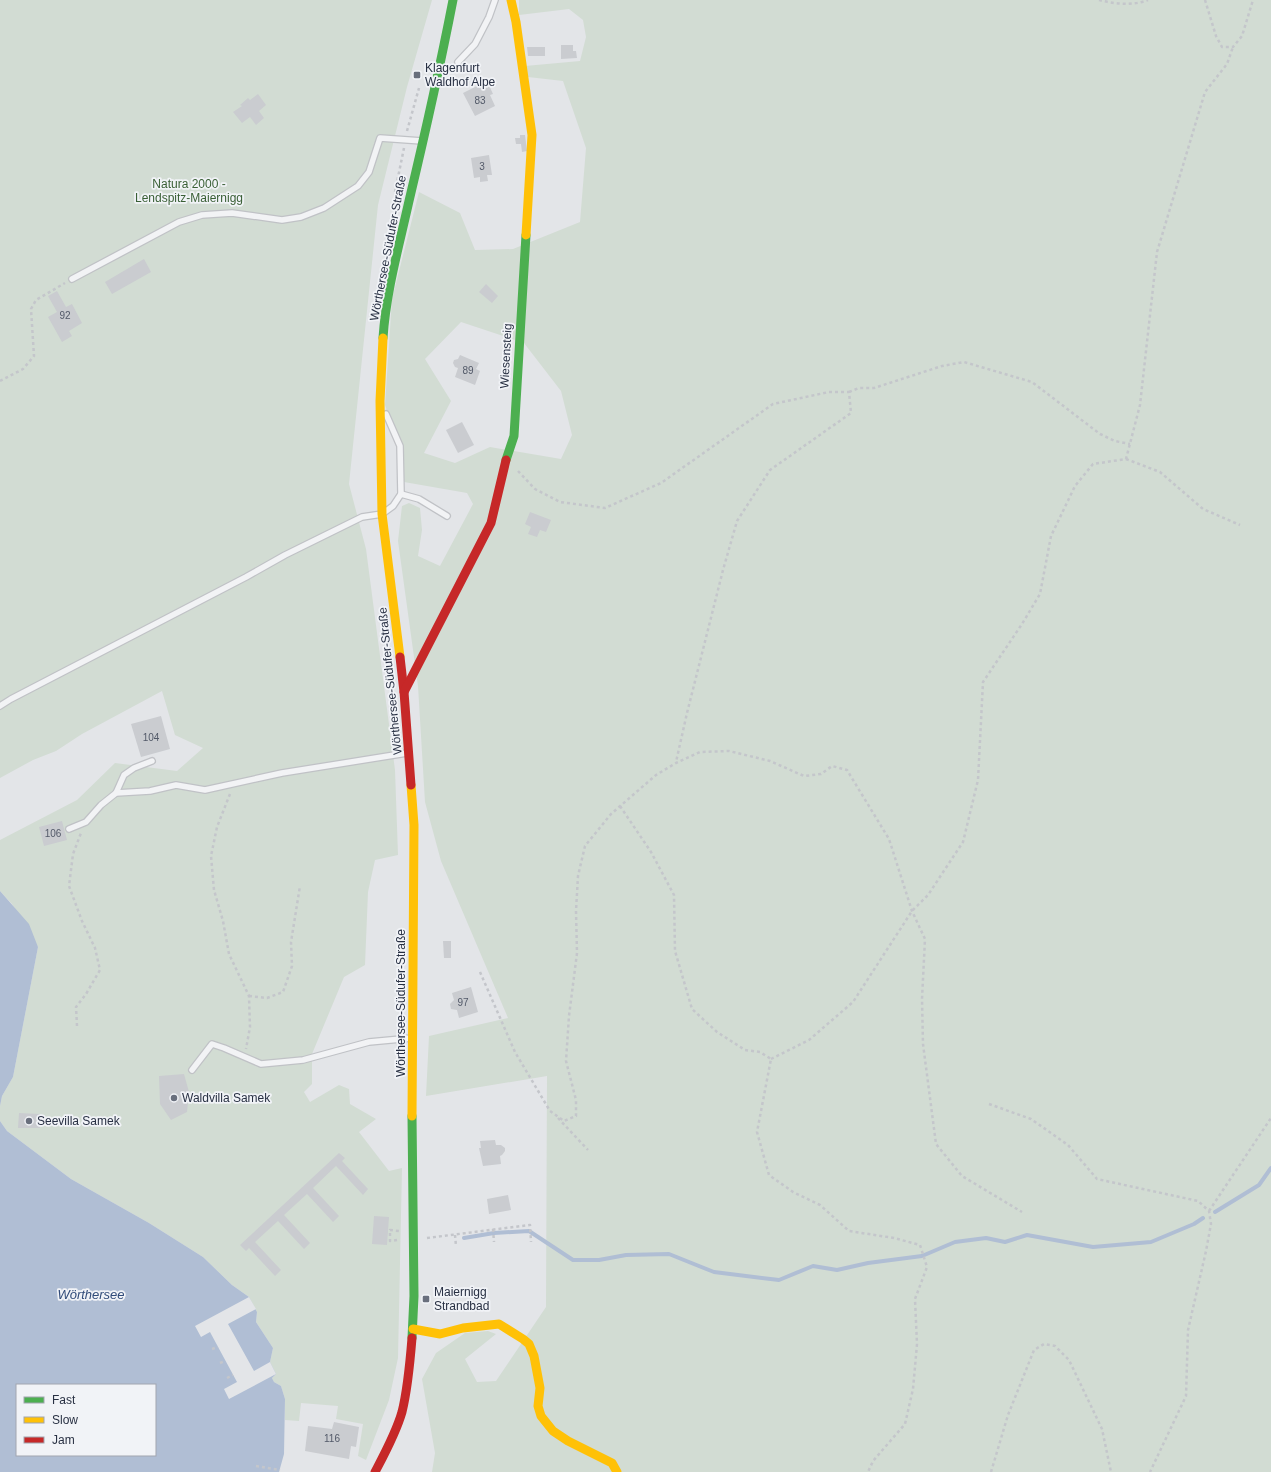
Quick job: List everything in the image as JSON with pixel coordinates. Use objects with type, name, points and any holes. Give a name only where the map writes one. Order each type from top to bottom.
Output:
[{"type":"main road","name":"Wörthersee-Südufer-Straße","points":[[375,1472],[393,1437],[400,1418],[410,1367],[414,1296],[412,1125],[414,825],[410,752],[404,692],[382,514],[380,401],[384,322],[453,0]]},
{"type":"main road","name":"Wiesensteig","points":[[404,692],[491,523],[506,460],[514,436],[532,135],[516,22],[511,0]]},
{"type":"main road","points":[[413,1329],[440,1334],[470,1327],[499,1324],[523,1339],[529,1344],[534,1356],[540,1388],[538,1406],[541,1416],[553,1431],[568,1441],[612,1463],[617,1472]]},
{"type":"lane","points":[[458,62],[475,44],[489,17],[495,0]]},
{"type":"lane","points":[[72,279],[179,222],[202,215],[232,213],[282,220],[301,217],[324,208],[358,186],[369,172],[380,138],[422,141]]},
{"type":"lane","points":[[0,706],[318,539],[362,517],[382,514],[393,506],[401,494],[400,446],[380,401]]},
{"type":"lane","points":[[401,494],[420,499],[447,516]]},
{"type":"lane","points":[[116,793],[150,791],[176,785],[205,790],[282,773],[410,752]]},
{"type":"lane","points":[[69,829],[86,822],[101,805],[116,793],[124,775],[134,768],[152,761]]},
{"type":"lane","points":[[192,1070],[212,1044],[261,1064],[303,1060],[369,1042],[413,1038]]},
{"type":"path","points":[[1099,0],[1112,4],[1141,3],[1148,0]]},
{"type":"path","points":[[1205,0],[1216,36],[1222,47],[1233,47]]},
{"type":"path","points":[[1126,458],[1140,405],[1157,252],[1204,92],[1227,64],[1233,47],[1242,36],[1253,0]]},
{"type":"path","points":[[0,381],[23,369],[34,356],[31,309],[36,300],[72,279]]},
{"type":"path","points":[[506,460],[535,489],[560,502],[605,508],[661,483],[773,404],[829,392],[849,392],[858,388],[874,388],[942,366],[964,362],[1032,382],[1100,434],[1115,441],[1130,444]]},
{"type":"path","points":[[676,763],[723,570],[737,522],[770,470],[851,413],[849,392]]},
{"type":"path","points":[[771,1059],[809,1040],[853,1002],[912,911],[928,895],[964,842],[978,780],[982,682],[1022,624],[1040,594],[1051,536],[1074,486],[1093,464],[1126,458],[1160,472],[1204,509],[1240,525]]},
{"type":"path","points":[[550,1111],[564,1122],[576,1116],[576,1100],[566,1061],[569,1016],[577,953],[576,911],[578,876],[585,846],[611,814],[656,775],[676,763],[700,752],[729,751],[770,761],[804,776],[820,774],[832,766],[847,770],[889,839],[912,911],[925,939],[922,999],[924,1044],[936,1144],[962,1176],[1022,1212]]},
{"type":"path","points":[[236,784],[226,803],[217,827],[212,863],[214,890],[223,921],[229,954],[250,996],[250,1027],[245,1057]]},
{"type":"path","points":[[620,806],[651,852],[674,895],[675,951],[692,1009],[717,1032],[745,1050],[760,1052],[771,1059]]},
{"type":"path","points":[[77,1026],[76,1007],[86,994],[100,970],[96,948],[82,921],[68,886],[73,854],[86,822]]},
{"type":"path","points":[[250,996],[267,998],[283,992],[292,966],[291,942],[300,886]]},
{"type":"path","points":[[480,972],[515,1052],[550,1111],[588,1150]]},
{"type":"path","points":[[771,1059],[757,1132],[769,1175],[793,1192],[820,1205],[849,1231],[894,1238],[920,1245],[926,1267],[915,1299],[917,1344],[913,1390],[905,1424],[873,1461],[868,1472]]},
{"type":"path","points":[[989,1104],[1031,1119],[1068,1145],[1096,1179],[1198,1201],[1208,1211],[1211,1224],[1188,1330],[1186,1396],[1150,1472]]},
{"type":"path","points":[[1208,1211],[1271,1118]]},
{"type":"path","points":[[426,1238],[530,1225],[531,1242]]},
{"type":"path","points":[[493,1229],[494,1242]]},
{"type":"path","points":[[397,1240],[390,1241],[390,1230],[401,1231]]},
{"type":"path","points":[[455,1235],[456,1246]]},
{"type":"path","points":[[991,1472],[1008,1415],[1034,1350],[1044,1344],[1055,1346],[1069,1360],[1102,1429],[1111,1472]]},
{"type":"path","points":[[212,1349],[218,1346]]},
{"type":"path","points":[[220,1363],[225,1361]]},
{"type":"path","points":[[227,1378],[233,1375]]},
{"type":"path","points":[[256,1466],[280,1470]]},
{"type":"green space","name":"Natura 2000 - Lendspitz-Maiernigg","points":[[0,0],[432,0],[407,87],[378,205],[349,484],[366,549],[395,770],[398,855],[375,860],[368,892],[365,965],[344,977],[312,1054],[312,1084],[304,1092],[310,1102],[339,1085],[349,1089],[350,1104],[376,1119],[359,1132],[389,1171],[402,1168],[398,1358],[389,1400],[366,1460],[358,1456],[363,1424],[336,1419],[338,1406],[301,1403],[299,1421],[285,1420],[285,1399],[281,1386],[274,1382],[272,1378],[276,1374],[270,1362],[273,1348],[256,1322],[257,1312],[249,1297],[232,1285],[203,1257],[149,1223],[71,1179],[7,1131],[0,1121],[2,1096],[13,1077],[38,947],[12,904],[0,891],[0,840],[77,800],[115,763],[177,771],[203,748],[175,735],[162,691],[82,734],[56,751],[33,760],[0,778]]},
{"type":"green space","points":[[519,0],[1271,0],[1271,1472],[432,1472],[435,1453],[422,1379],[436,1353],[465,1333],[488,1331],[496,1334],[465,1359],[477,1382],[496,1381],[546,1307],[547,1076],[426,1096],[429,1036],[508,1018],[441,861],[425,802],[418,686],[398,541],[402,506],[409,503],[420,508],[422,530],[418,556],[440,566],[473,504],[467,493],[404,482],[403,456],[385,405],[392,299],[419,192],[460,213],[475,250],[513,249],[580,222],[586,148],[563,81],[528,77],[525,66],[580,61],[586,37],[583,20],[569,9],[519,15]],"holes":[[[461,322],[524,343],[561,391],[572,435],[561,459],[490,447],[455,463],[424,453],[451,401],[425,359]]]},
{"type":"water","points":[[0,891],[29,924],[38,947],[13,1077],[2,1096],[0,1106]]},
{"type":"water","name":"Wörthersee","points":[[0,1121],[7,1131],[71,1179],[149,1223],[203,1257],[232,1285],[249,1297],[257,1312],[256,1322],[273,1348],[270,1362],[276,1374],[272,1378],[274,1382],[281,1386],[285,1399],[284,1454],[279,1472],[0,1472]]},
{"type":"pier","points":[[249,1297],[256,1309],[228,1324],[254,1371],[270,1362],[276,1374],[229,1399],[224,1389],[237,1382],[210,1332],[201,1337],[195,1326]]},
{"type":"building","points":[[561,45],[573,45],[573,51],[576,51],[577,58],[561,59]]},
{"type":"building","points":[[527,47],[545,47],[545,56],[528,56]]},
{"type":"building","points":[[487,81],[493,94],[490,95],[495,106],[475,116],[463,93]]},
{"type":"building","points":[[258,94],[266,105],[259,111],[264,118],[256,125],[250,117],[242,123],[233,112],[242,106],[240,105],[248,98],[250,100]]},
{"type":"building","points":[[520,135],[525,135],[527,151],[522,152],[521,144],[516,144],[515,138],[520,138]]},
{"type":"building","points":[[489,155],[492,175],[487,175],[488,181],[480,182],[480,177],[474,178],[471,158]]},
{"type":"building","points":[[144,259],[151,272],[112,294],[105,282]]},
{"type":"building","points":[[486,284],[498,296],[492,303],[479,292]]},
{"type":"building","points":[[57,291],[66,307],[72,304],[82,323],[69,331],[72,336],[62,342],[48,317],[57,312],[48,296]]},
{"type":"building","points":[[460,355],[479,363],[476,369],[480,371],[475,385],[455,377],[458,368],[455,367],[453,363],[454,360],[458,359]]},
{"type":"building","points":[[462,422],[474,445],[458,453],[446,430]]},
{"type":"building","points":[[530,512],[551,520],[546,532],[540,530],[537,537],[528,534],[531,527],[525,524]]},
{"type":"building","points":[[161,716],[170,749],[141,757],[131,724]]},
{"type":"building","points":[[62,821],[67,840],[44,846],[39,827]]},
{"type":"building","points":[[443,941],[451,941],[451,958],[444,958]]},
{"type":"building","points":[[471,987],[478,1012],[459,1018],[457,1010],[451,1009],[450,1004],[454,1000],[452,993]]},
{"type":"building","name":"Waldvilla Samek","points":[[184,1074],[189,1092],[187,1112],[171,1120],[160,1104],[159,1076]]},
{"type":"building","name":"Seevilla Samek","points":[[19,1113],[40,1114],[40,1128],[18,1128]]},
{"type":"building","points":[[495,1140],[496,1145],[501,1145],[505,1148],[505,1151],[500,1156],[501,1164],[483,1166],[479,1148],[481,1148],[480,1141]]},
{"type":"building","points":[[339,1153],[345,1158],[342,1161],[368,1189],[363,1195],[336,1166],[313,1188],[339,1216],[333,1222],[307,1194],[284,1215],[310,1243],[304,1249],[278,1221],[255,1242],[281,1270],[275,1276],[249,1248],[246,1251],[240,1245]]},
{"type":"building","points":[[508,1195],[511,1210],[489,1214],[487,1199]]},
{"type":"building","points":[[374,1216],[389,1217],[387,1245],[372,1244]]},
{"type":"building","points":[[334,1422],[359,1427],[356,1447],[351,1446],[349,1459],[305,1451],[308,1426],[332,1429]]},
{"type":"waterway","points":[[1215,1212],[1259,1185],[1271,1168]]},
{"type":"waterway","points":[[464,1238],[494,1233],[529,1231],[573,1260],[599,1260],[626,1255],[669,1254],[714,1272],[779,1280],[813,1266],[837,1270],[868,1263],[922,1256],[955,1242],[986,1238],[1005,1242],[1027,1235],[1093,1247],[1151,1242],[1194,1224],[1203,1218]]},
{"type":"traffic: fast","points":[[383,338],[393,269],[432,100],[453,0]]},
{"type":"traffic: fast","points":[[506,460],[514,436],[526,235]]},
{"type":"traffic: fast","points":[[412,1116],[414,1296],[412,1338]]},
{"type":"traffic: slow","points":[[511,0],[516,22],[532,135],[526,235]]},
{"type":"traffic: slow","points":[[383,338],[380,401],[382,514],[400,657]]},
{"type":"traffic: slow","points":[[411,785],[414,825],[412,1116]]},
{"type":"traffic: slow","points":[[413,1329],[440,1334],[463,1328],[499,1324],[523,1339],[529,1344],[534,1356],[540,1388],[538,1406],[541,1416],[553,1431],[568,1441],[612,1463],[617,1472]]},
{"type":"traffic: jam","points":[[404,692],[491,523],[506,460]]},
{"type":"traffic: jam","points":[[400,657],[411,785]]},
{"type":"traffic: jam","points":[[375,1472],[400,1420],[410,1366],[412,1338]]},
{"type":"place","name":"Klagenfurt Waldhof Alpe","points":[[417,75]]},
{"type":"place","name":"Waldvilla Samek","points":[[174,1098]]},
{"type":"place","name":"Seevilla Samek","points":[[29,1121]]},
{"type":"place","name":"Maiernigg Strandbad","points":[[426,1299]]}]
